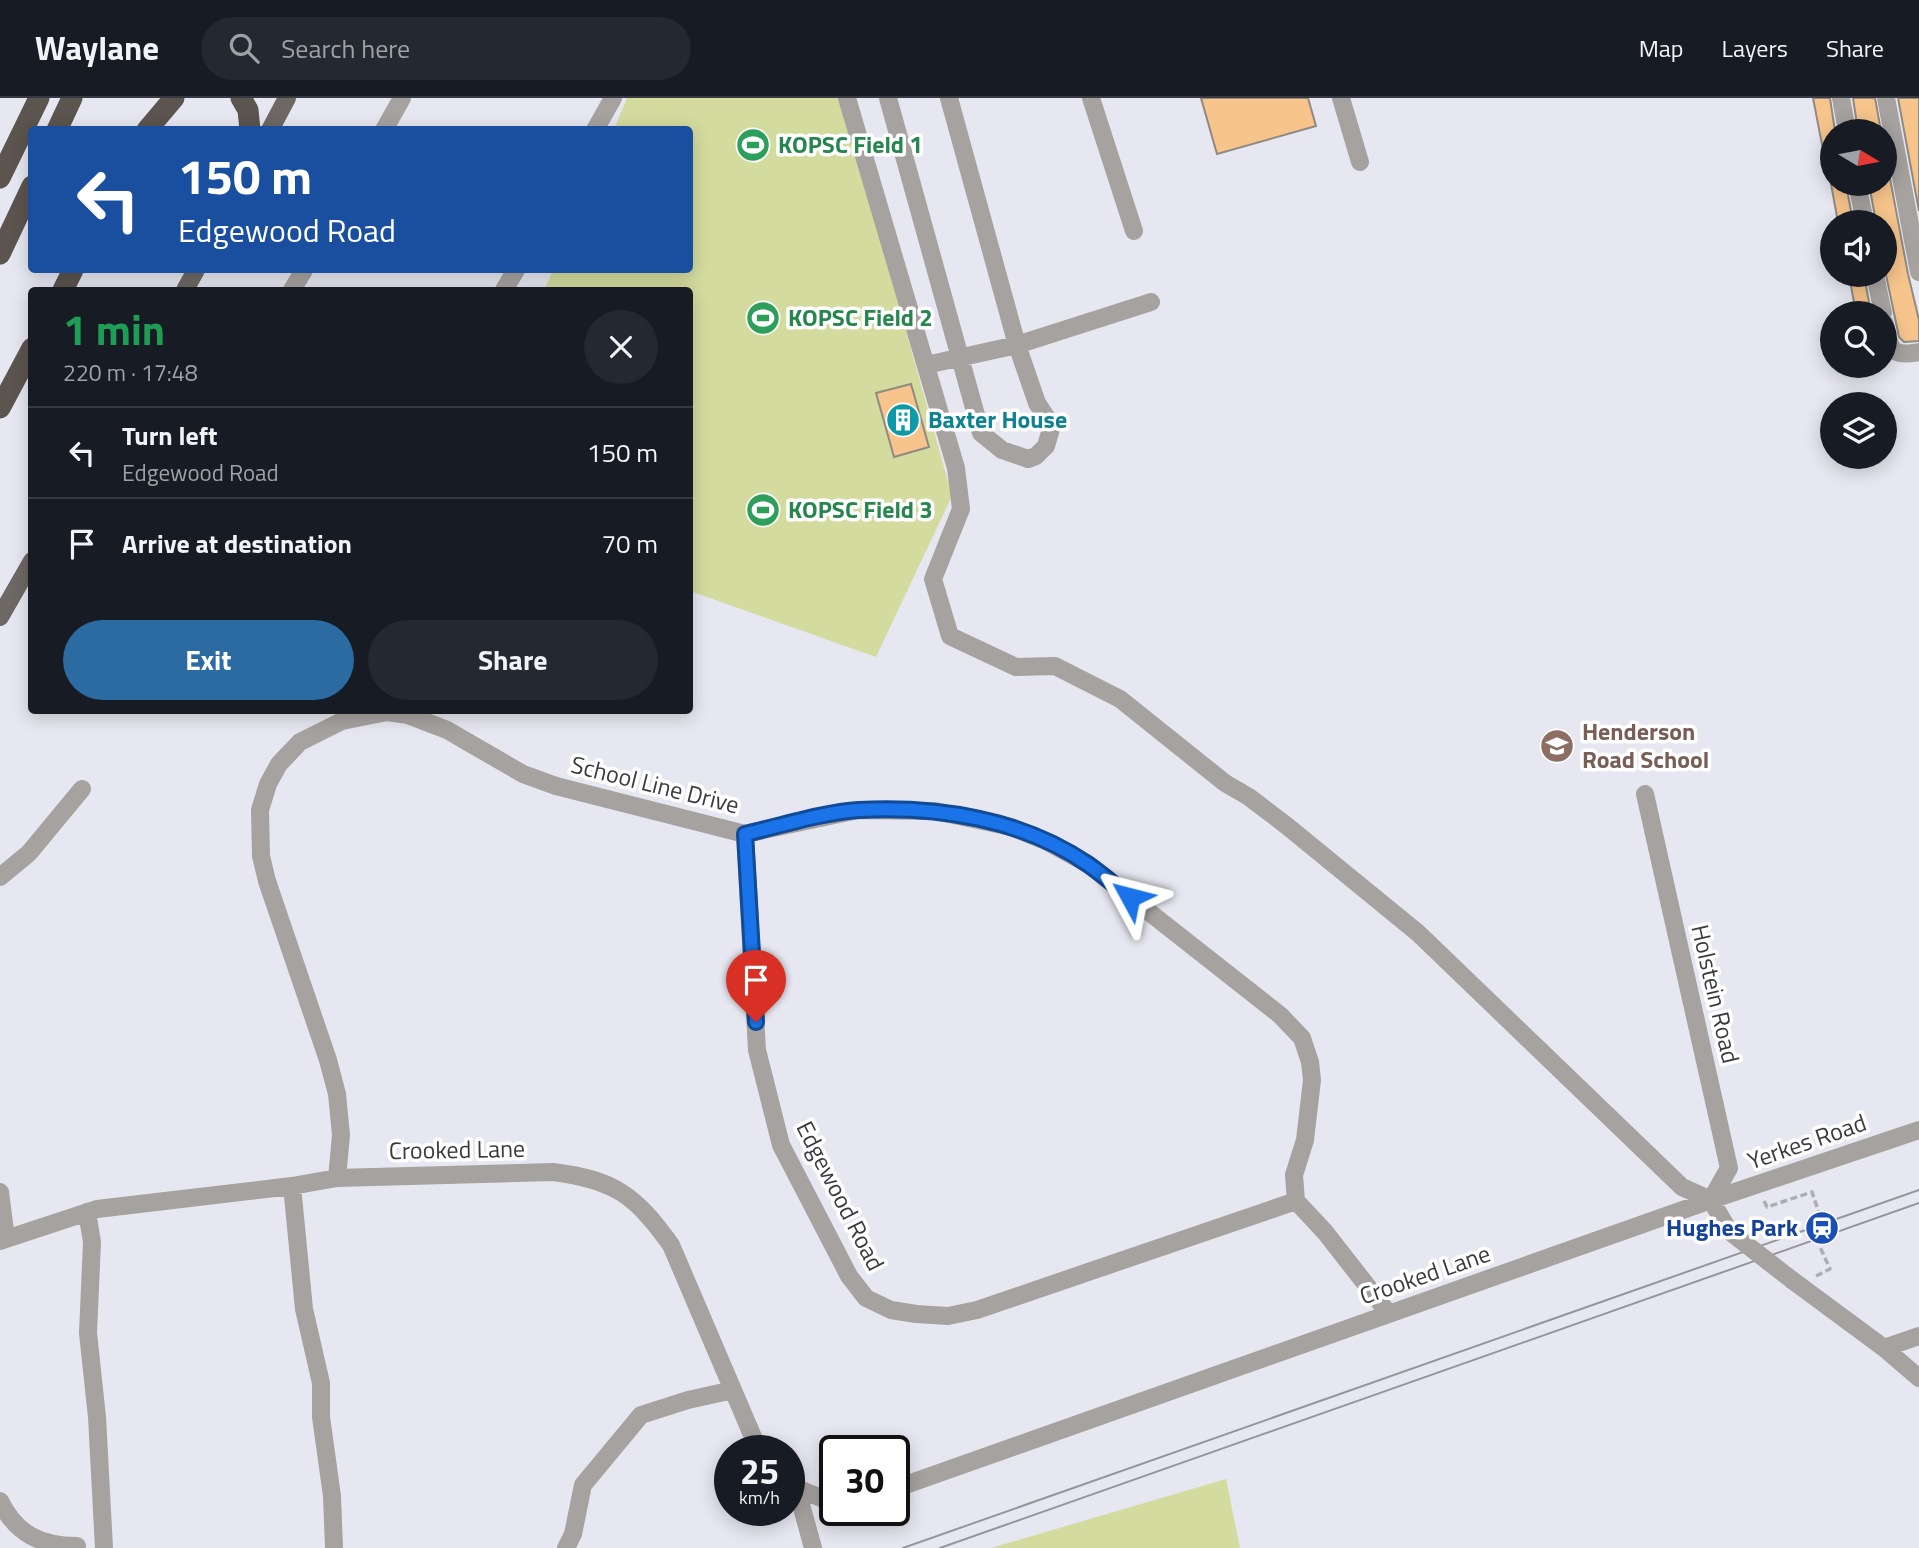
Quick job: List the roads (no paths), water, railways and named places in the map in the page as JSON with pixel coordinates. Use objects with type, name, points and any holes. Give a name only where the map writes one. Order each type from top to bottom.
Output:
[{"type":"highway","points":[[0,178],[39,98]]},
{"type":"highway","points":[[59,126],[72,98]]},
{"type":"highway","points":[[150,126],[174,98]]},
{"type":"highway","points":[[241,98],[247,110],[249,126]]},
{"type":"highway","points":[[0,254],[28,194]]},
{"type":"highway","points":[[0,408],[28,356]]},
{"type":"main road","points":[[272,126],[287,98]]},
{"type":"main road","points":[[0,617],[28,568]]},
{"type":"street","points":[[386,126],[402,98]]},
{"type":"street","points":[[847,98],[956,468],[961,509],[933,579],[950,636],[1016,667],[1055,666],[1120,699],[1225,783],[1249,797],[1287,826],[1418,933],[1682,1187],[1711,1200],[1729,1231],[1919,1378]]},
{"type":"street","points":[[855,124],[862,98]]},
{"type":"street","points":[[888,98],[981,433],[1002,450],[1028,458],[1041,453],[1051,429],[1037,403],[1017,345],[949,98]]},
{"type":"street","points":[[1091,98],[1134,231]]},
{"type":"street","points":[[1341,98],[1360,162]]},
{"type":"street","points":[[1841,98],[1845,119]]},
{"type":"street","points":[[1886,98],[1919,272]]},
{"type":"street","points":[[596,126],[605,101]]},
{"type":"street","points":[[926,366],[1017,345],[1151,302]]},
{"type":"street","points":[[1897,353],[1919,352]]},
{"type":"street","name":"School Line Drive","points":[[337,1178],[341,1135],[331,1072],[267,881],[261,856],[260,810],[268,784],[279,764],[300,742],[342,721],[370,714]]},
{"type":"street","name":"School Line Drive","points":[[401,714],[447,730],[523,774],[556,786],[745,834],[858,810],[934,811],[1011,827],[1048,842],[1088,864],[1280,1015],[1302,1038],[1310,1062],[1312,1080],[1306,1140],[1294,1175],[1296,1201]]},
{"type":"street","points":[[0,877],[29,853],[82,789]]},
{"type":"street","name":"Holstein Road","points":[[1645,794],[1730,1168],[1711,1200]]},
{"type":"street","name":"Edgewood Road","points":[[745,834],[757,1050],[781,1145],[849,1276],[866,1298],[891,1310],[916,1314],[948,1316],[977,1310],[1296,1201]]},
{"type":"street","name":"Yerkes Road","points":[[1711,1200],[1919,1130]]},
{"type":"street","name":"Crooked Lane","points":[[3,1240],[97,1209],[292,1186],[337,1178],[553,1172],[584,1176],[612,1186],[634,1200],[671,1245],[752,1435]]},
{"type":"street","points":[[292,1186],[304,1309],[321,1383],[321,1417],[332,1496],[334,1548]]},
{"type":"street","points":[[0,1192],[3,1240]]},
{"type":"street","name":"Crooked Lane","points":[[910,1483],[1711,1200]]},
{"type":"street","points":[[1296,1201],[1325,1232],[1389,1314]]},
{"type":"street","points":[[87,1212],[92,1242],[88,1333],[97,1417],[104,1548]]},
{"type":"street","points":[[1884,1349],[1919,1336]]},
{"type":"street","points":[[566,1548],[573,1534],[583,1485],[641,1415],[688,1400],[733,1390]]},
{"type":"street","points":[[0,1501],[7,1516],[30,1536],[54,1546],[77,1546]]},
{"type":"street","points":[[805,1524],[813,1548]]},
{"type":"tram line","points":[[903,1548],[1919,1190]]},
{"type":"tram line","points":[[940,1548],[1919,1203]]},
{"type":"place","name":"KOPSC Field 1","points":[[753,145]]},
{"type":"place","name":"KOPSC Field 2","points":[[763,318]]},
{"type":"place","name":"Baxter House","points":[[903,420]]},
{"type":"place","name":"KOPSC Field 3","points":[[763,510]]},
{"type":"place","name":"Henderson Road School","points":[[1557,746]]},
{"type":"place","name":"Hughes Park","points":[[1822,1228]]}]
